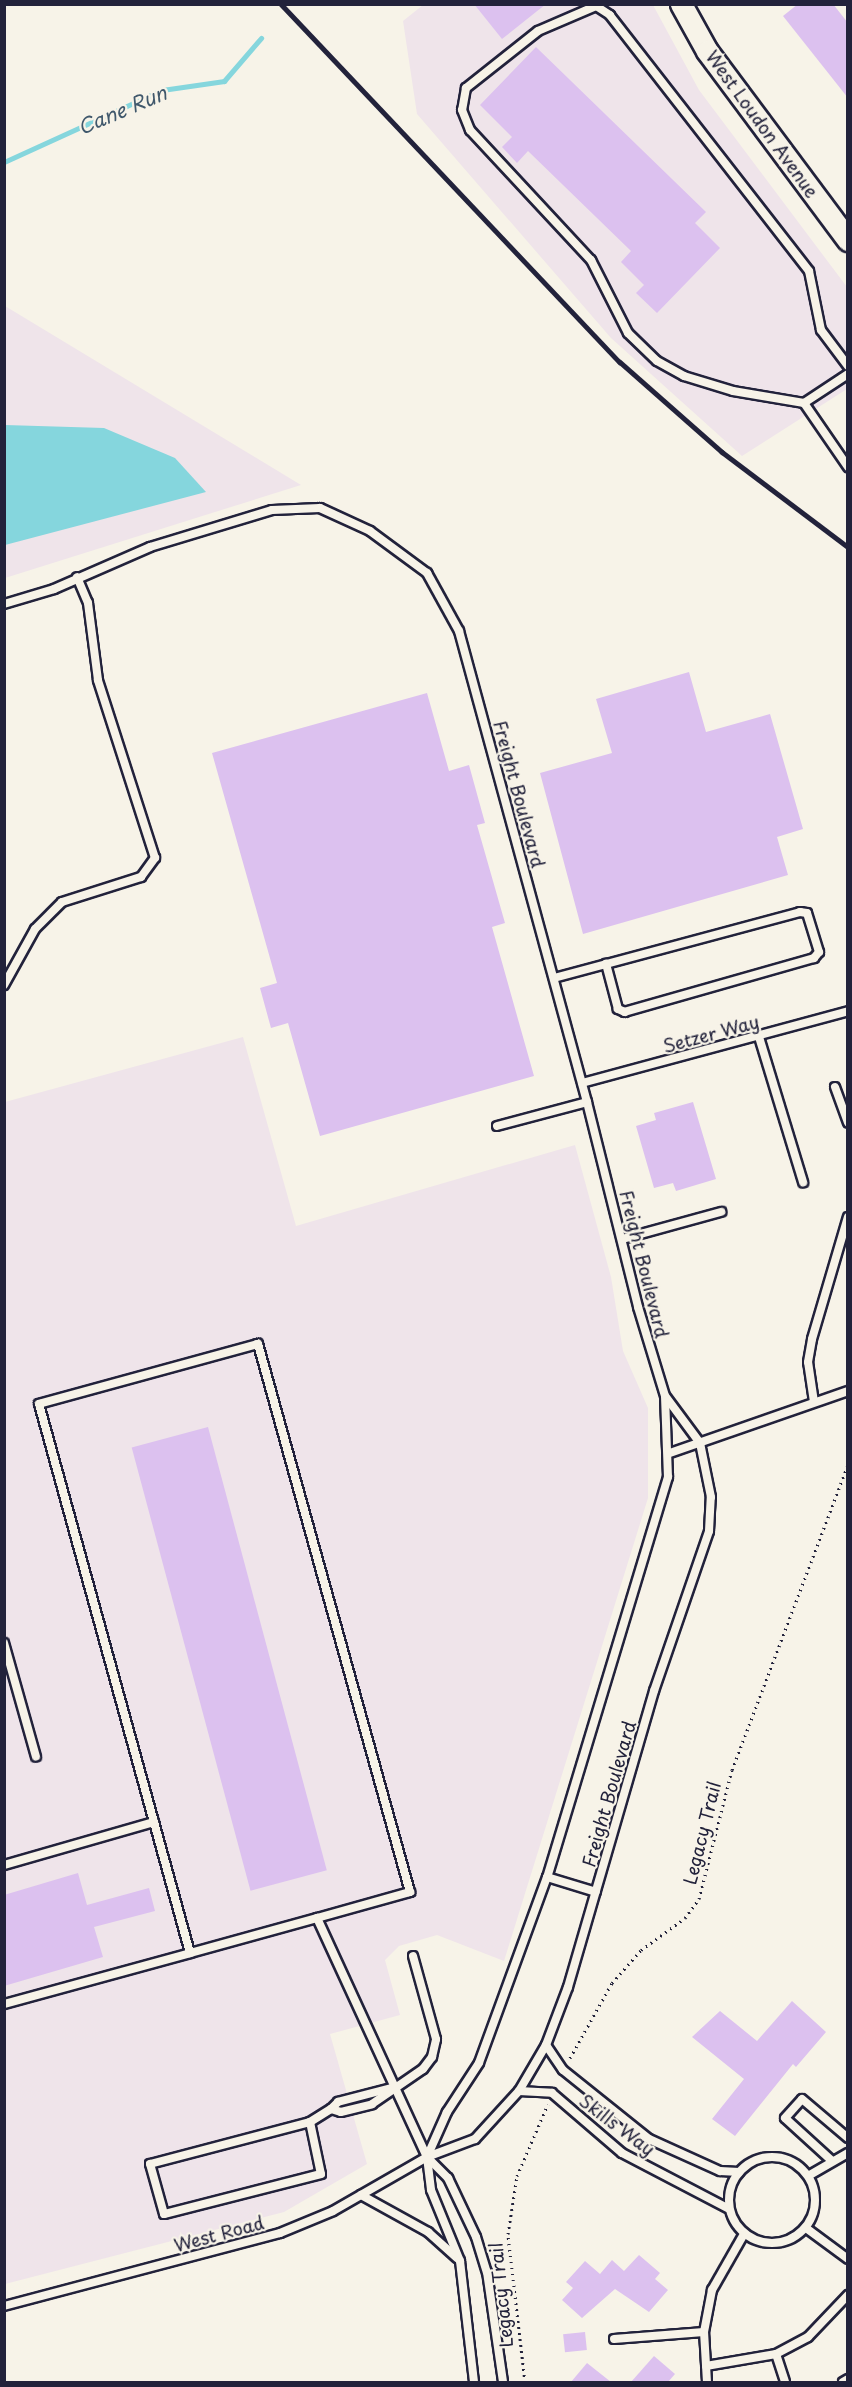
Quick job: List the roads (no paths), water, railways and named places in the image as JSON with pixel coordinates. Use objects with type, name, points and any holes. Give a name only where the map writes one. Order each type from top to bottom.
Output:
[{"type":"main road","name":"West Loudon Avenue","points":[[681,4],[707,51],[848,240]]},
{"type":"lane","points":[[848,366],[821,330],[809,271],[610,15],[596,6],[557,21],[538,31],[466,88],[462,110],[470,130],[591,260],[628,333],[657,361],[684,375],[733,391],[804,403],[848,374]]},
{"type":"lane","points":[[804,403],[848,467]]},
{"type":"lane","name":"Freight Boulevard","points":[[4,604],[150,547],[272,510],[320,508],[370,531],[427,573],[459,631],[554,978],[622,1239],[666,1396],[670,1453],[649,1544],[547,1877],[480,2063],[447,2112],[427,2157]]},
{"type":"lane","points":[[4,985],[35,929],[62,902],[141,877],[155,858],[98,680],[88,603],[77,577]]},
{"type":"lane","points":[[554,978],[606,964],[800,912],[807,913],[819,952],[814,958],[625,1012],[618,1009],[606,964]]},
{"type":"lane","name":"Setzer Way","points":[[582,1083],[759,1037],[848,1011]]},
{"type":"lane","points":[[759,1037],[803,1182]]},
{"type":"lane","points":[[835,1087],[848,1124]]},
{"type":"lane","points":[[496,1126],[587,1102]]},
{"type":"lane","points":[[622,1239],[721,1212]]},
{"type":"lane","points":[[814,1402],[808,1362],[812,1339],[848,1217]]},
{"type":"lane","points":[[4,2004],[190,1953],[317,1918],[410,1892],[258,1344],[39,1404],[190,1953]]},
{"type":"lane","points":[[670,1453],[848,1391]]},
{"type":"lane","name":"Freight Boulevard","points":[[427,2157],[475,2139],[519,2091],[546,2045],[596,1892],[654,1691],[710,1531],[711,1497],[700,1443],[666,1396]]},
{"type":"lane","points":[[4,1642],[36,1757]]},
{"type":"lane","points":[[4,1865],[154,1822]]},
{"type":"lane","points":[[547,1877],[596,1892]]},
{"type":"lane","points":[[317,1918],[427,2157],[431,2190],[460,2260],[474,2382]]},
{"type":"lane","points":[[310,2122],[321,2174],[164,2214],[150,2164],[310,2122],[338,2102],[395,2087],[423,2069],[436,2039],[413,1956]]},
{"type":"lane","name":"Skills Way","points":[[546,2045],[563,2070],[649,2139],[720,2171],[739,2172]]},
{"type":"lane","name":"Skills Way","points":[[519,2091],[552,2093],[622,2153],[729,2209]]},
{"type":"lane","points":[[831,2160],[785,2118],[802,2099],[848,2138]]},
{"type":"lane","points":[[808,2176],[831,2160],[848,2153]]},
{"type":"lane","points":[[427,2157],[448,2178],[476,2237],[487,2272],[503,2382]]},
{"type":"lane","name":"West Road","points":[[4,2306],[280,2234],[361,2195],[427,2157]]},
{"type":"lane","points":[[775,2157],[789,2160],[808,2176],[816,2205],[806,2228],[779,2244],[765,2244],[744,2234],[729,2209],[732,2183],[739,2172],[755,2161],[775,2157]]},
{"type":"lane","points":[[361,2195],[428,2232],[460,2260]]},
{"type":"lane","points":[[806,2228],[848,2259]]},
{"type":"lane","points":[[707,2382],[704,2332],[712,2290],[744,2234]]},
{"type":"lane","points":[[706,2366],[776,2354],[808,2337],[848,2295]]},
{"type":"lane","points":[[614,2339],[704,2332]]},
{"type":"lane","points":[[776,2354],[785,2382]]},
{"type":"lane","points":[[843,2382],[848,2379]]},
{"type":"water","points":[[5,425],[104,428],[175,458],[206,492],[5,545]]},
{"type":"waterway","name":"Cane Run","points":[[4,162],[162,90],[224,81],[261,38]]},
{"type":"railway","points":[[281,4],[620,362],[722,452],[848,547]]}]
